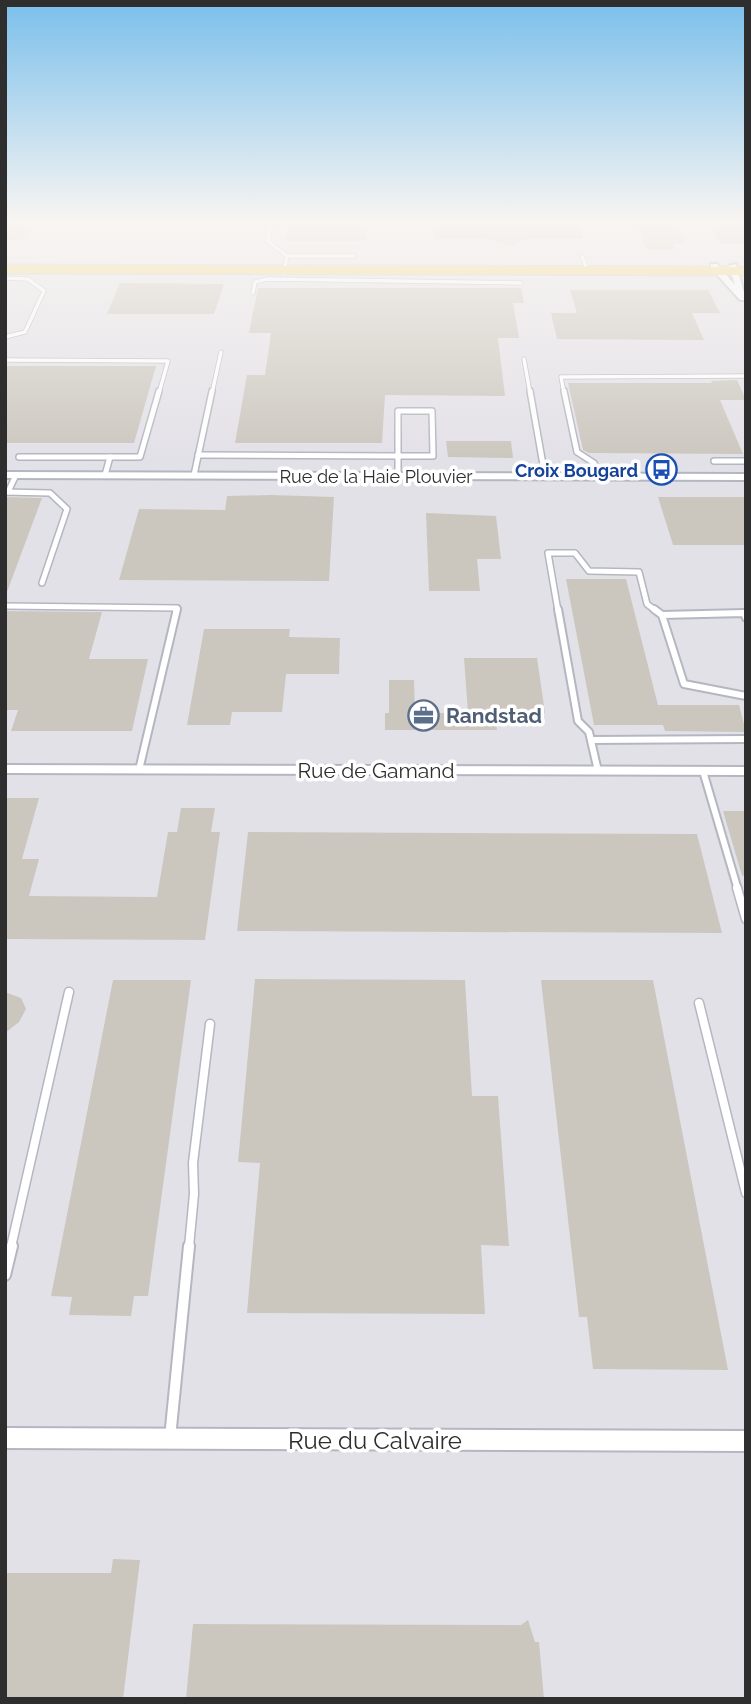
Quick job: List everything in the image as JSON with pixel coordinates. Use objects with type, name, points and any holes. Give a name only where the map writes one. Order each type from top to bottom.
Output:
[{"type":"street","name":"Rue de la Haie Plouvier","points":[[10,475],[746,477]]},
{"type":"street","name":"Rue de Gamand","points":[[5,769],[746,771]]},
{"type":"street","name":"Rue du Calvaire","points":[[5,1438],[746,1441]]},
{"type":"lane","points":[[5,337],[25,332],[39,302]]},
{"type":"lane","points":[[194,475],[221,352]]},
{"type":"lane","points":[[524,359],[545,476]]},
{"type":"lane","points":[[5,360],[168,361],[140,457],[19,457]]},
{"type":"lane","points":[[598,476],[594,463],[578,452],[561,376],[746,376]]},
{"type":"lane","points":[[198,455],[398,456],[433,456],[432,411],[398,411],[398,456],[398,476]]},
{"type":"lane","points":[[105,475],[110,457]]},
{"type":"lane","points":[[714,461],[746,461]]},
{"type":"lane","points":[[10,475],[6,492],[50,494],[67,509],[42,583]]},
{"type":"lane","points":[[598,771],[589,732],[578,721],[548,552],[575,553],[589,571],[639,572],[647,604],[662,615],[684,684],[746,697]]},
{"type":"lane","points":[[5,606],[177,608],[139,769]]},
{"type":"lane","points":[[662,615],[744,613],[746,618]]},
{"type":"lane","points":[[591,740],[746,739]]},
{"type":"lane","points":[[703,771],[746,919]]},
{"type":"lane","points":[[5,1275],[69,992]]},
{"type":"lane","points":[[699,1003],[746,1193]]},
{"type":"lane","points":[[170,1439],[194,1194],[193,1163],[210,1024]]},
{"type":"shaded area","points":[[5,302],[746,302],[746,1699],[5,1699]]},
{"type":"building","points":[[112,302],[218,302],[214,314],[107,314]]},
{"type":"building","points":[[255,302],[524,303],[513,303],[519,338],[498,338],[505,396],[385,395],[382,443],[235,443],[247,375],[265,375],[271,333],[249,333]]},
{"type":"building","points":[[574,302],[714,302],[720,313],[692,313],[704,340],[557,339],[551,313],[577,313]]},
{"type":"building","points":[[5,366],[156,366],[134,443],[5,443]]},
{"type":"building","points":[[737,380],[746,400],[720,400],[743,454],[589,453],[583,450],[568,383],[712,383],[711,381]]},
{"type":"building","points":[[446,441],[511,441],[513,458],[448,457]]},
{"type":"building","points":[[227,496],[334,497],[329,581],[119,580],[139,509],[225,510]]},
{"type":"building","points":[[5,497],[42,498],[7,592],[5,591]]},
{"type":"building","points":[[658,497],[746,497],[746,545],[673,545]]},
{"type":"building","points":[[426,513],[496,516],[501,559],[477,559],[480,591],[429,591]]},
{"type":"building","points":[[566,579],[626,579],[658,705],[739,705],[746,732],[665,731],[663,725],[594,725]]},
{"type":"building","points":[[5,611],[102,612],[89,659],[148,659],[132,731],[11,731],[18,710],[5,710]]},
{"type":"building","points":[[204,629],[290,629],[289,637],[340,638],[339,674],[286,674],[282,712],[232,712],[230,725],[187,725]]},
{"type":"building","points":[[464,658],[537,658],[545,713],[495,713],[497,730],[385,730],[385,713],[389,713],[389,680],[414,680],[415,713],[468,713]]},
{"type":"building","points":[[5,798],[39,798],[22,859],[39,859],[29,896],[157,897],[168,832],[177,832],[181,808],[215,808],[211,832],[220,832],[205,940],[5,939]]},
{"type":"building","points":[[723,811],[746,811],[746,875],[742,876]]},
{"type":"building","points":[[248,832],[697,834],[722,933],[237,931]]},
{"type":"building","points":[[255,979],[465,980],[472,1096],[498,1096],[509,1246],[481,1245],[485,1314],[247,1313],[260,1163],[238,1162]]},
{"type":"building","points":[[113,980],[191,980],[148,1296],[134,1296],[131,1316],[69,1315],[72,1297],[51,1296]]},
{"type":"building","points":[[541,980],[653,980],[728,1370],[593,1369],[587,1317],[579,1317]]},
{"type":"building","points":[[5,992],[21,998],[26,1009],[19,1022],[5,1033]]},
{"type":"building","points":[[113,1559],[140,1560],[123,1699],[5,1699],[5,1573],[111,1573]]},
{"type":"building","points":[[528,1620],[535,1642],[539,1642],[544,1699],[186,1699],[193,1624],[521,1625]]},
{"type":"place","name":"Croix Bougard","points":[[661,470]]},
{"type":"place","name":"Randstad","points":[[423,715]]}]
